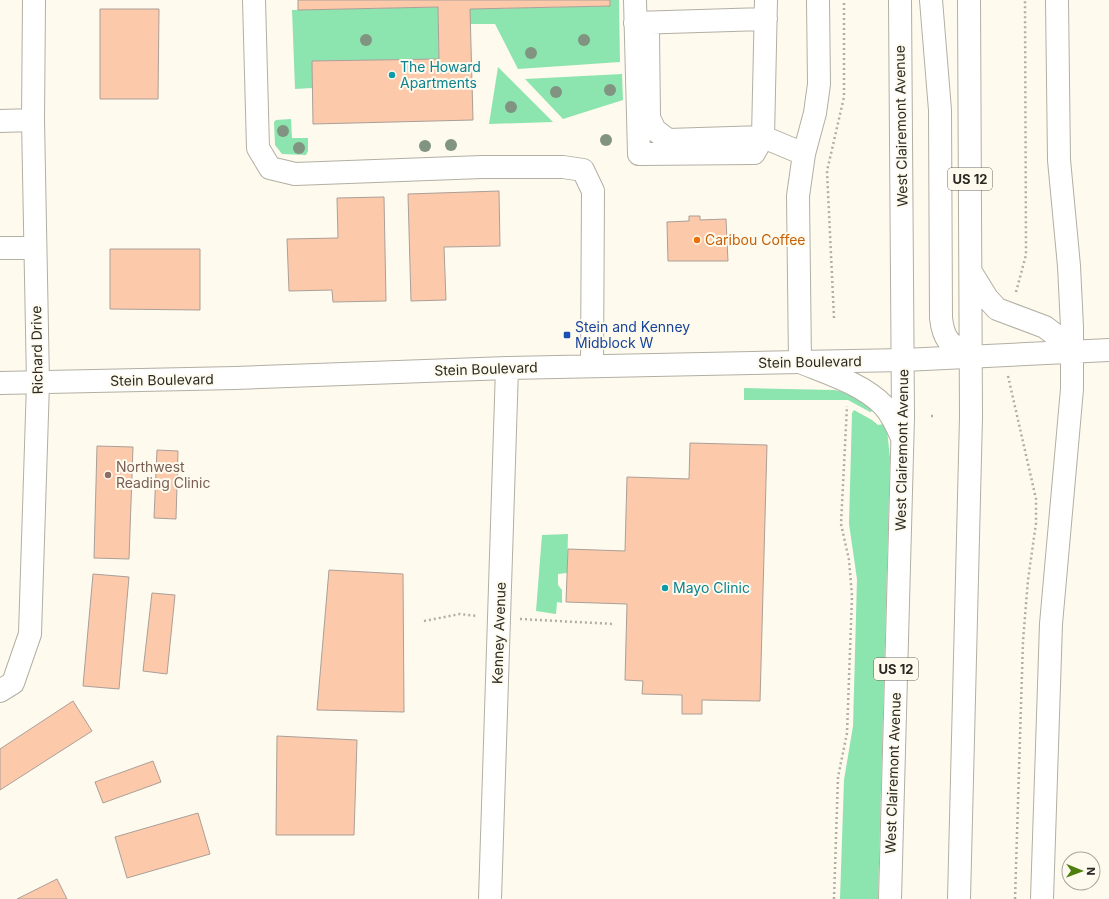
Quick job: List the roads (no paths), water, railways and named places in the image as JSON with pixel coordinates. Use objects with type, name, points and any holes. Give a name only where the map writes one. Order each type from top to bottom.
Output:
[{"type":"street","name":"Richard Drive","points":[[0,691],[13,682],[30,634],[38,383],[33,120],[34,0]]},
{"type":"street","points":[[254,0],[258,148],[270,168],[295,174],[482,167],[563,167],[583,170],[594,191],[592,366]]},
{"type":"street","points":[[635,0],[635,22],[639,154],[754,153],[762,137],[766,10],[635,22]]},
{"type":"street","points":[[818,0],[819,84],[815,113],[804,154],[798,196],[800,362],[845,382],[878,400],[893,418],[903,439]]},
{"type":"street","name":"West Clairemont Avenue","points":[[890,899],[904,360],[900,0]]},
{"type":"street","points":[[931,0],[940,110],[941,318],[943,331],[947,341],[972,357]]},
{"type":"street","name":"US 12","points":[[959,899],[972,357],[969,0]]},
{"type":"street","points":[[1042,899],[1051,624],[1072,404],[1073,351],[1069,266],[1059,160],[1057,0]]},
{"type":"street","points":[[635,22],[648,32],[648,118],[655,130],[668,140],[762,137],[804,154]]},
{"type":"street","points":[[0,121],[33,120]]},
{"type":"street","points":[[0,248],[35,248]]},
{"type":"street","points":[[971,272],[994,306],[1010,314],[1045,327],[1073,351]]},
{"type":"street","name":"Stein Boulevard","points":[[0,383],[235,378],[507,368],[904,360],[1109,350]]},
{"type":"street","name":"Kenney Avenue","points":[[490,899],[507,368]]},
{"type":"place","name":"The Howard Apartments","points":[[392,75]]},
{"type":"place","name":"Caribou Coffee","points":[[697,240]]},
{"type":"place","name":"Stein and Kenney Midblock W","points":[[567,335]]},
{"type":"place","name":"Northwest Reading Clinic","points":[[108,475]]},
{"type":"place","name":"Mayo Clinic","points":[[665,588]]}]
